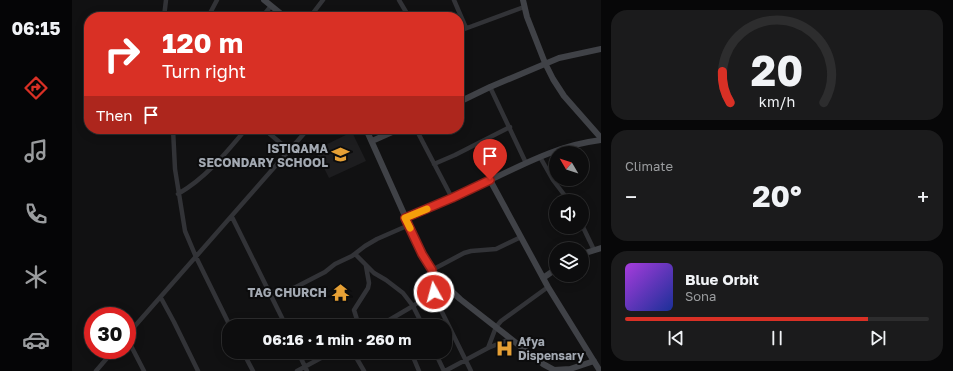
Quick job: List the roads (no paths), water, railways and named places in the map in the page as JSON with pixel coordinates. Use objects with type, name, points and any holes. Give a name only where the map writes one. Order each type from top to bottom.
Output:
[{"type":"street","points":[[165,12],[166,0]]},
{"type":"street","points":[[211,12],[217,0]]},
{"type":"street","points":[[264,0],[278,12]]},
{"type":"street","points":[[314,12],[323,0]]},
{"type":"street","points":[[399,0],[406,12]]},
{"type":"street","points":[[454,0],[459,12]]},
{"type":"street","points":[[405,218],[540,157],[566,147],[601,139],[564,96],[553,78],[545,63],[524,3],[466,28],[464,23]]},
{"type":"street","points":[[266,12],[271,6]]},
{"type":"street","points":[[464,99],[490,86],[545,63],[559,58],[601,50]]},
{"type":"street","points":[[490,86],[526,163]]},
{"type":"street","points":[[434,164],[478,144],[510,127]]},
{"type":"street","points":[[586,142],[593,129]]},
{"type":"street","points":[[173,134],[178,194],[185,231],[227,319]]},
{"type":"street","points":[[178,194],[192,186],[207,173],[242,134]]},
{"type":"street","points":[[270,134],[290,150]]},
{"type":"street","points":[[136,327],[304,134]]},
{"type":"street","points":[[368,134],[422,254],[432,270],[444,284],[460,299],[496,326],[510,339],[543,364],[554,370],[570,369],[594,361]]},
{"type":"street","points":[[372,141],[388,134]]},
{"type":"street","points":[[419,134],[452,198]]},
{"type":"street","points":[[478,144],[490,180],[548,287],[600,371]]},
{"type":"street","points":[[540,157],[553,180],[564,194]]},
{"type":"street","points":[[232,217],[282,319]]},
{"type":"street","points":[[269,292],[279,292],[294,288],[325,272],[335,264],[355,254],[377,239],[409,225]]},
{"type":"street","points":[[586,234],[594,250]]},
{"type":"street","points":[[432,270],[464,253],[496,249],[521,237]]},
{"type":"street","points":[[589,252],[601,248]]},
{"type":"street","points":[[355,254],[377,275],[403,293],[413,306],[420,319]]},
{"type":"street","points":[[357,319],[354,310],[368,288],[369,283],[366,266]]},
{"type":"street","points":[[432,270],[434,292],[446,323],[471,371]]},
{"type":"street","points":[[543,278],[549,274]]},
{"type":"street","points":[[391,319],[444,284]]},
{"type":"street","points":[[488,348],[496,326],[508,315],[548,287]]},
{"type":"street","points":[[161,298],[198,371]]},
{"type":"street","points":[[438,359],[444,371],[488,348],[510,339]]},
{"type":"street","points":[[136,355],[144,371]]},
{"type":"street","points":[[96,371],[106,359]]},
{"type":"street","points":[[247,359],[253,371]]},
{"type":"street","points":[[301,359],[306,369]]},
{"type":"street","points":[[297,371],[306,369],[321,359]]},
{"type":"street","points":[[358,359],[364,371]]},
{"type":"street","points":[[414,359],[419,371]]},
{"type":"place","name":"ISTIQAMA SECONDARY SCHOOL","points":[[341,155]]},
{"type":"place","name":"TAG CHURCH","points":[[340,292]]},
{"type":"place","name":"Afya Dispensary","points":[[505,348]]}]
